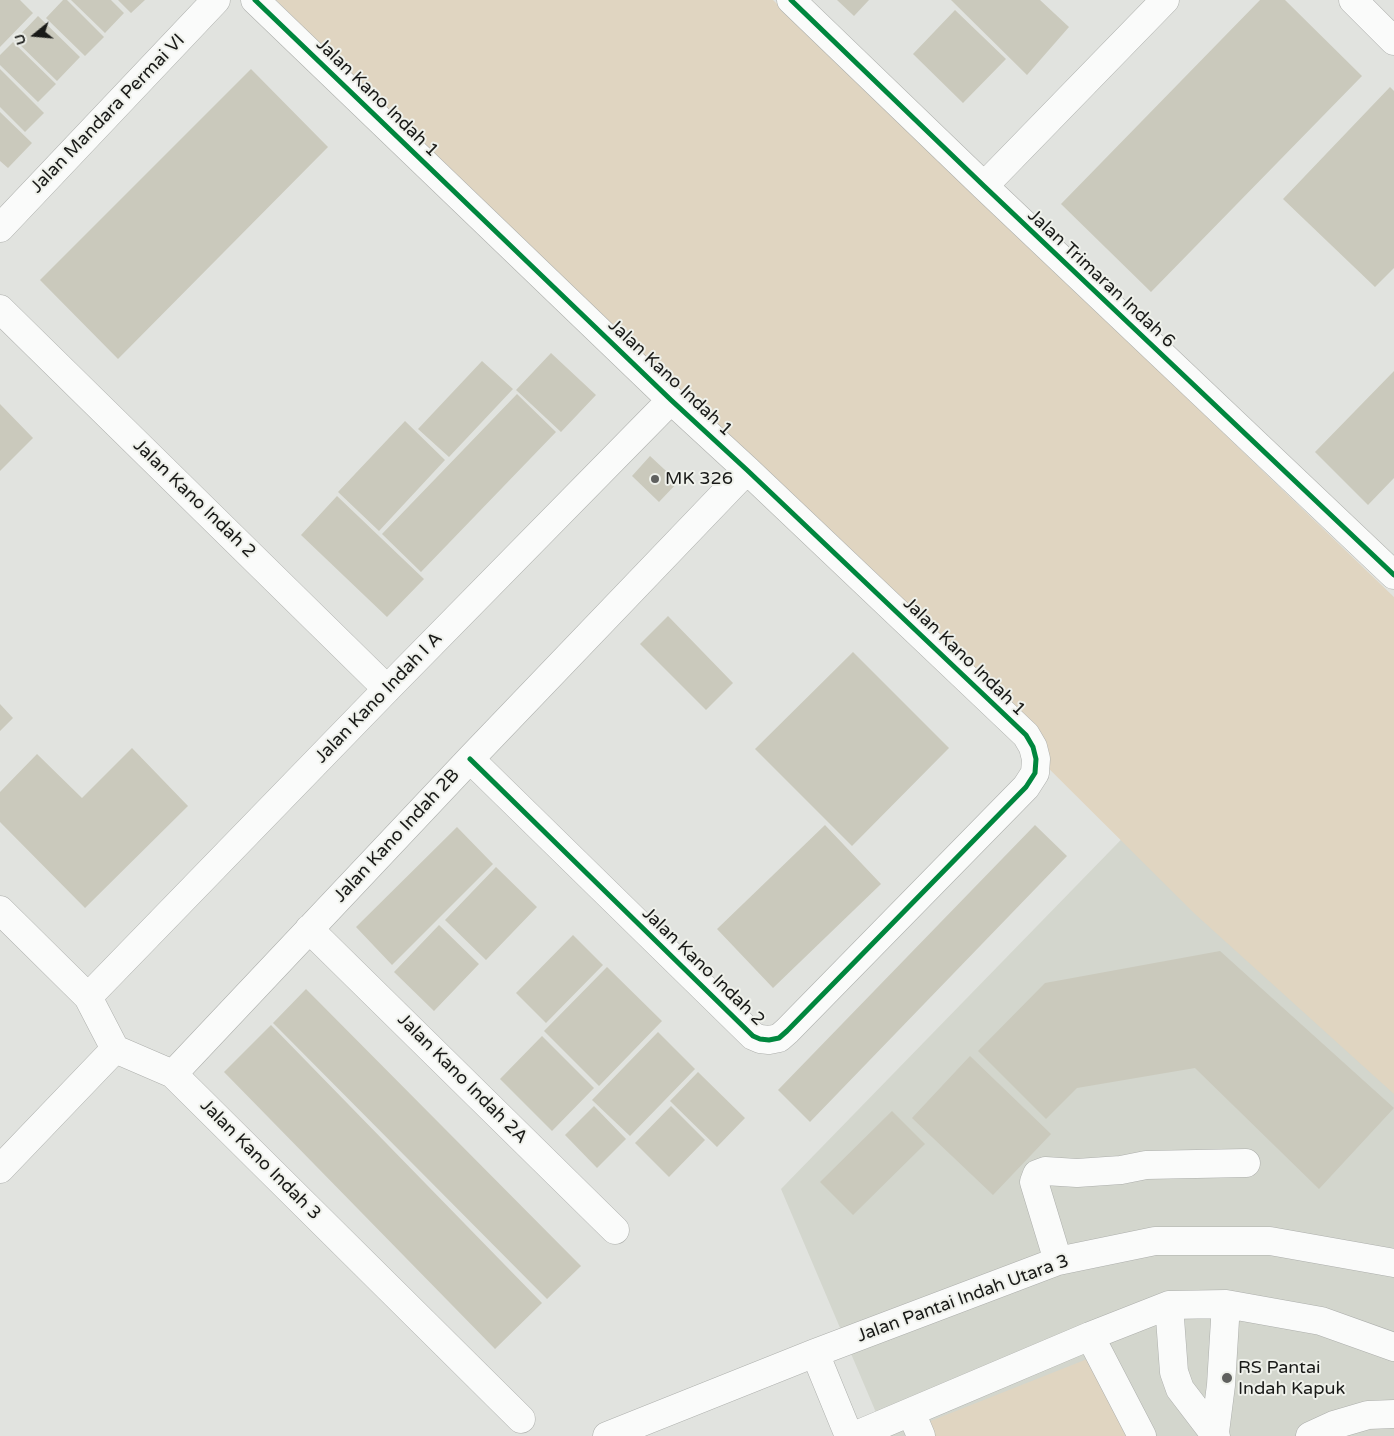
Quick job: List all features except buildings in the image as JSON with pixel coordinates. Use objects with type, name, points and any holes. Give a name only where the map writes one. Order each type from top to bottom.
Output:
[{"type":"street","name":"Jalan Mandara Permai VI","points":[[0,228],[216,0]]},
{"type":"street","name":"Jalan Kano Indah 1","points":[[255,0],[671,400],[1026,735],[1034,747],[1036,759],[1035,772],[1026,787]]},
{"type":"street","name":"Jalan Trimaran Indah 6","points":[[791,0],[1394,576]]},
{"type":"street","points":[[984,186],[1165,0]]},
{"type":"street","points":[[1353,0],[1394,41]]},
{"type":"street","name":"Jalan Kano Indah 2","points":[[0,309],[387,689]]},
{"type":"street","name":"Jalan Kano Indah I A","points":[[88,997],[671,400]]},
{"type":"street","name":"Jalan Kano Indah 2B","points":[[173,1074],[470,759],[747,470]]},
{"type":"street","name":"Jalan Kano Indah 2","points":[[470,759],[752,1036],[769,1040],[779,1038],[787,1031],[1026,787]]},
{"type":"street","points":[[0,910],[88,997],[115,1049],[0,1169]]},
{"type":"street","name":"Jalan Kano Indah 2A","points":[[309,929],[614,1230]]},
{"type":"street","name":"Jalan Kano Indah 3","points":[[115,1049],[173,1074],[522,1419]]},
{"type":"street","points":[[1058,1261],[1034,1182],[1037,1174],[1045,1171],[1078,1173],[1121,1170],[1146,1165],[1246,1163]]},
{"type":"street","name":"Jalan Pantai Indah Utara 3","points":[[606,1436],[815,1353],[1058,1261],[1155,1241],[1270,1241],[1394,1263]]},
{"type":"street","points":[[1215,1434],[1221,1385],[1226,1304]]},
{"type":"street","points":[[854,1436],[916,1424],[1090,1336],[1169,1305],[1226,1304],[1321,1321],[1394,1347]]},
{"type":"street","points":[[1169,1305],[1174,1372],[1180,1389],[1215,1434]]},
{"type":"street","points":[[1090,1336],[1142,1436]]},
{"type":"street","points":[[815,1353],[848,1436]]},
{"type":"street","points":[[1310,1436],[1334,1425],[1368,1415],[1394,1414]]},
{"type":"shaded area","points":[[276,0],[773,0],[1394,597],[1394,1094],[1195,914]]},
{"type":"shaded area","points":[[1148,812],[1394,886],[1394,1436],[886,1436],[781,1189]]},
{"type":"shaded area","points":[[1105,1352],[1140,1436],[916,1436],[913,1428]]},
{"type":"cycle path","points":[[255,0],[671,400],[1026,735],[1033,747],[1036,759],[1035,773],[1026,787],[787,1031],[779,1038],[769,1040],[753,1036],[470,759]]},
{"type":"cycle path","points":[[791,0],[1394,575]]},
{"type":"place","name":"MK 326","points":[[655,479]]},
{"type":"place","name":"RS Pantai Indah Kapuk","points":[[1227,1378]]}]
